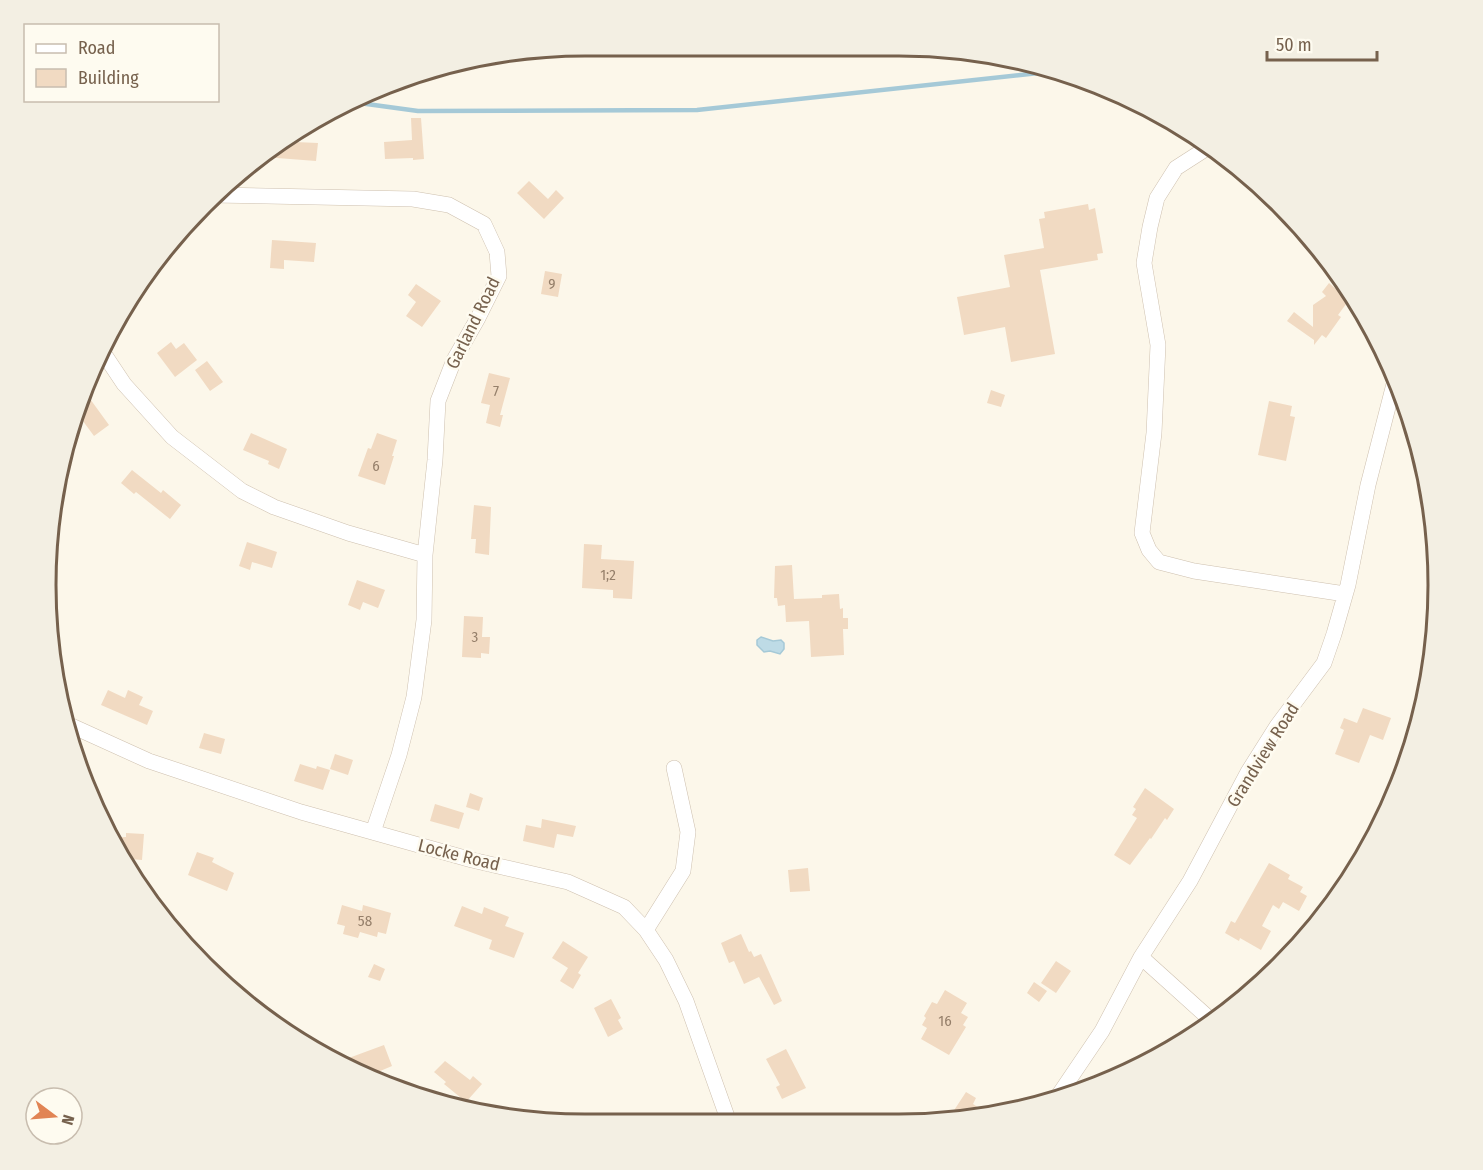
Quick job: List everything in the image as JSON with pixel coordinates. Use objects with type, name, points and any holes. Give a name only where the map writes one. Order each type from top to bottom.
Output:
[{"type":"street","points":[[1201,152],[1176,168],[1157,198],[1144,263],[1158,345],[1154,433],[1142,533],[1149,550],[1159,562],[1194,572],[1345,594]]},
{"type":"street","name":"Garland Road","points":[[227,195],[413,199],[449,205],[484,224],[497,252],[498,276],[454,360],[438,401],[435,460],[425,555],[424,620],[414,697],[399,755],[373,832]]},
{"type":"street","points":[[107,358],[124,384],[172,437],[242,491],[274,507],[348,533],[425,555]]},
{"type":"street","name":"Grandview Road","points":[[1065,1087],[1102,1031],[1141,957],[1190,881],[1248,772],[1277,726],[1324,663],[1345,594],[1368,485],[1391,394]]},
{"type":"street","name":"Locke Road","points":[[76,728],[149,761],[301,812],[472,860],[568,882],[624,907],[646,930],[666,960],[686,1001],[726,1114]]},
{"type":"street","points":[[646,930],[683,872],[688,832],[674,768]]},
{"type":"street","points":[[1141,957],[1206,1015]]},
{"type":"water","points":[[761,637],[773,641],[781,640],[784,643],[784,649],[780,654],[764,652],[757,645],[757,640]]},
{"type":"building","points":[[411,118],[421,118],[424,159],[385,159],[384,142],[412,140]]},
{"type":"building","points":[[296,142],[318,143],[316,161],[273,158]]},
{"type":"building","points":[[529,181],[548,199],[556,190],[564,198],[544,219],[517,193]]},
{"type":"building","points":[[1088,204],[1089,210],[1095,208],[1103,253],[1097,254],[1098,260],[1040,270],[1055,354],[1011,362],[1005,327],[964,335],[957,297],[1010,287],[1004,255],[1044,248],[1039,219],[1045,218],[1044,212]]},
{"type":"building","points":[[272,240],[316,243],[314,262],[284,260],[284,269],[270,268]]},
{"type":"building","points":[[545,271],[562,274],[558,297],[541,294]]},
{"type":"building","points":[[1329,283],[1346,304],[1338,315],[1341,317],[1326,338],[1322,335],[1314,345],[1314,340],[1287,321],[1294,312],[1313,327],[1313,305],[1326,296],[1322,292]]},
{"type":"building","points":[[416,284],[441,301],[422,327],[406,316],[416,302],[408,295]]},
{"type":"building","points":[[171,342],[176,349],[184,343],[197,360],[175,377],[157,353]]},
{"type":"building","points":[[207,361],[223,382],[210,391],[195,370]]},
{"type":"building","points":[[489,373],[510,378],[500,415],[503,415],[500,427],[486,423],[490,405],[481,403]]},
{"type":"building","points":[[991,390],[1005,395],[1001,407],[987,403]]},
{"type":"building","points":[[90,399],[109,425],[94,436],[82,420]]},
{"type":"building","points":[[1269,401],[1292,406],[1290,416],[1295,417],[1286,461],[1258,455]]},
{"type":"building","points":[[251,433],[287,449],[279,469],[268,464],[269,461],[243,450]]},
{"type":"building","points":[[377,433],[397,440],[385,485],[358,476],[368,448],[371,449]]},
{"type":"building","points":[[132,470],[161,493],[163,490],[181,505],[170,519],[121,483]]},
{"type":"building","points":[[474,505],[491,507],[489,555],[475,553],[476,539],[471,539]]},
{"type":"building","points":[[247,542],[277,552],[272,568],[252,562],[250,570],[239,566]]},
{"type":"building","points":[[584,544],[602,545],[601,559],[634,561],[632,599],[613,598],[613,590],[582,588]]},
{"type":"building","points":[[792,565],[794,599],[822,598],[822,595],[839,594],[843,618],[848,618],[848,629],[843,629],[844,655],[811,657],[809,621],[786,622],[785,605],[778,606],[777,598],[774,598],[775,566]]},
{"type":"building","points":[[357,580],[385,590],[378,608],[363,602],[360,610],[348,605]]},
{"type":"building","points":[[464,616],[483,617],[482,637],[490,637],[489,654],[481,653],[481,658],[462,657]]},
{"type":"building","points":[[108,690],[125,698],[128,690],[143,697],[139,705],[153,711],[147,725],[101,705]]},
{"type":"building","points":[[1363,708],[1391,718],[1383,740],[1370,735],[1359,763],[1335,754],[1344,730],[1340,728],[1344,718],[1357,723]]},
{"type":"building","points":[[204,733],[225,739],[221,754],[199,748]]},
{"type":"building","points":[[335,754],[353,760],[348,775],[330,769]]},
{"type":"building","points":[[300,764],[330,770],[323,790],[294,781]]},
{"type":"building","points":[[1145,788],[1174,809],[1130,865],[1114,855],[1137,818],[1132,815],[1136,809],[1133,807]]},
{"type":"building","points":[[470,793],[483,798],[479,811],[466,807]]},
{"type":"building","points":[[435,804],[464,813],[459,829],[430,821]]},
{"type":"building","points":[[542,819],[576,826],[573,837],[557,834],[554,848],[523,841],[526,825],[541,828]]},
{"type":"building","points":[[126,833],[144,834],[142,860],[132,859],[120,837],[126,837]]},
{"type":"building","points":[[197,852],[214,858],[212,862],[234,873],[227,891],[188,875]]},
{"type":"building","points":[[1269,863],[1290,875],[1288,879],[1303,887],[1300,892],[1307,896],[1299,911],[1283,902],[1279,909],[1273,905],[1262,926],[1271,931],[1261,950],[1240,938],[1239,941],[1225,933],[1231,921],[1235,923]]},
{"type":"building","points":[[808,868],[810,891],[790,892],[788,870]]},
{"type":"building","points":[[342,905],[362,911],[363,905],[391,913],[386,934],[378,932],[377,937],[360,932],[358,938],[343,934],[345,926],[337,924]]},
{"type":"building","points":[[462,906],[482,914],[484,907],[509,917],[505,926],[524,933],[514,958],[489,949],[492,940],[454,926]]},
{"type":"building","points":[[741,934],[749,952],[751,951],[754,957],[761,954],[782,1001],[774,1005],[759,977],[744,984],[734,961],[729,963],[721,943]]},
{"type":"building","points":[[563,941],[588,957],[578,973],[581,975],[573,989],[560,981],[568,968],[552,958]]},
{"type":"building","points":[[1056,961],[1071,971],[1056,993],[1041,983]]},
{"type":"building","points":[[374,964],[385,969],[380,981],[368,977]]},
{"type":"building","points":[[1034,982],[1047,991],[1039,1002],[1027,993]]},
{"type":"building","points":[[945,990],[967,1003],[961,1013],[968,1017],[963,1025],[966,1027],[949,1055],[921,1039],[927,1028],[922,1025],[926,1018],[924,1016],[932,1002],[937,1004]]},
{"type":"building","points":[[611,999],[621,1018],[618,1020],[623,1029],[608,1037],[594,1008]]},
{"type":"building","points":[[384,1045],[392,1066],[378,1072],[348,1058]]},
{"type":"building","points":[[786,1049],[806,1088],[782,1099],[776,1087],[780,1085],[766,1059]]},
{"type":"building","points":[[445,1061],[470,1080],[473,1076],[482,1084],[467,1101],[463,1100],[444,1084],[446,1082],[434,1072]]},
{"type":"building","points":[[966,1092],[976,1098],[973,1104],[979,1108],[953,1111]]},
{"type":"waterway","points":[[365,104],[418,111],[697,110],[1033,74]]}]
